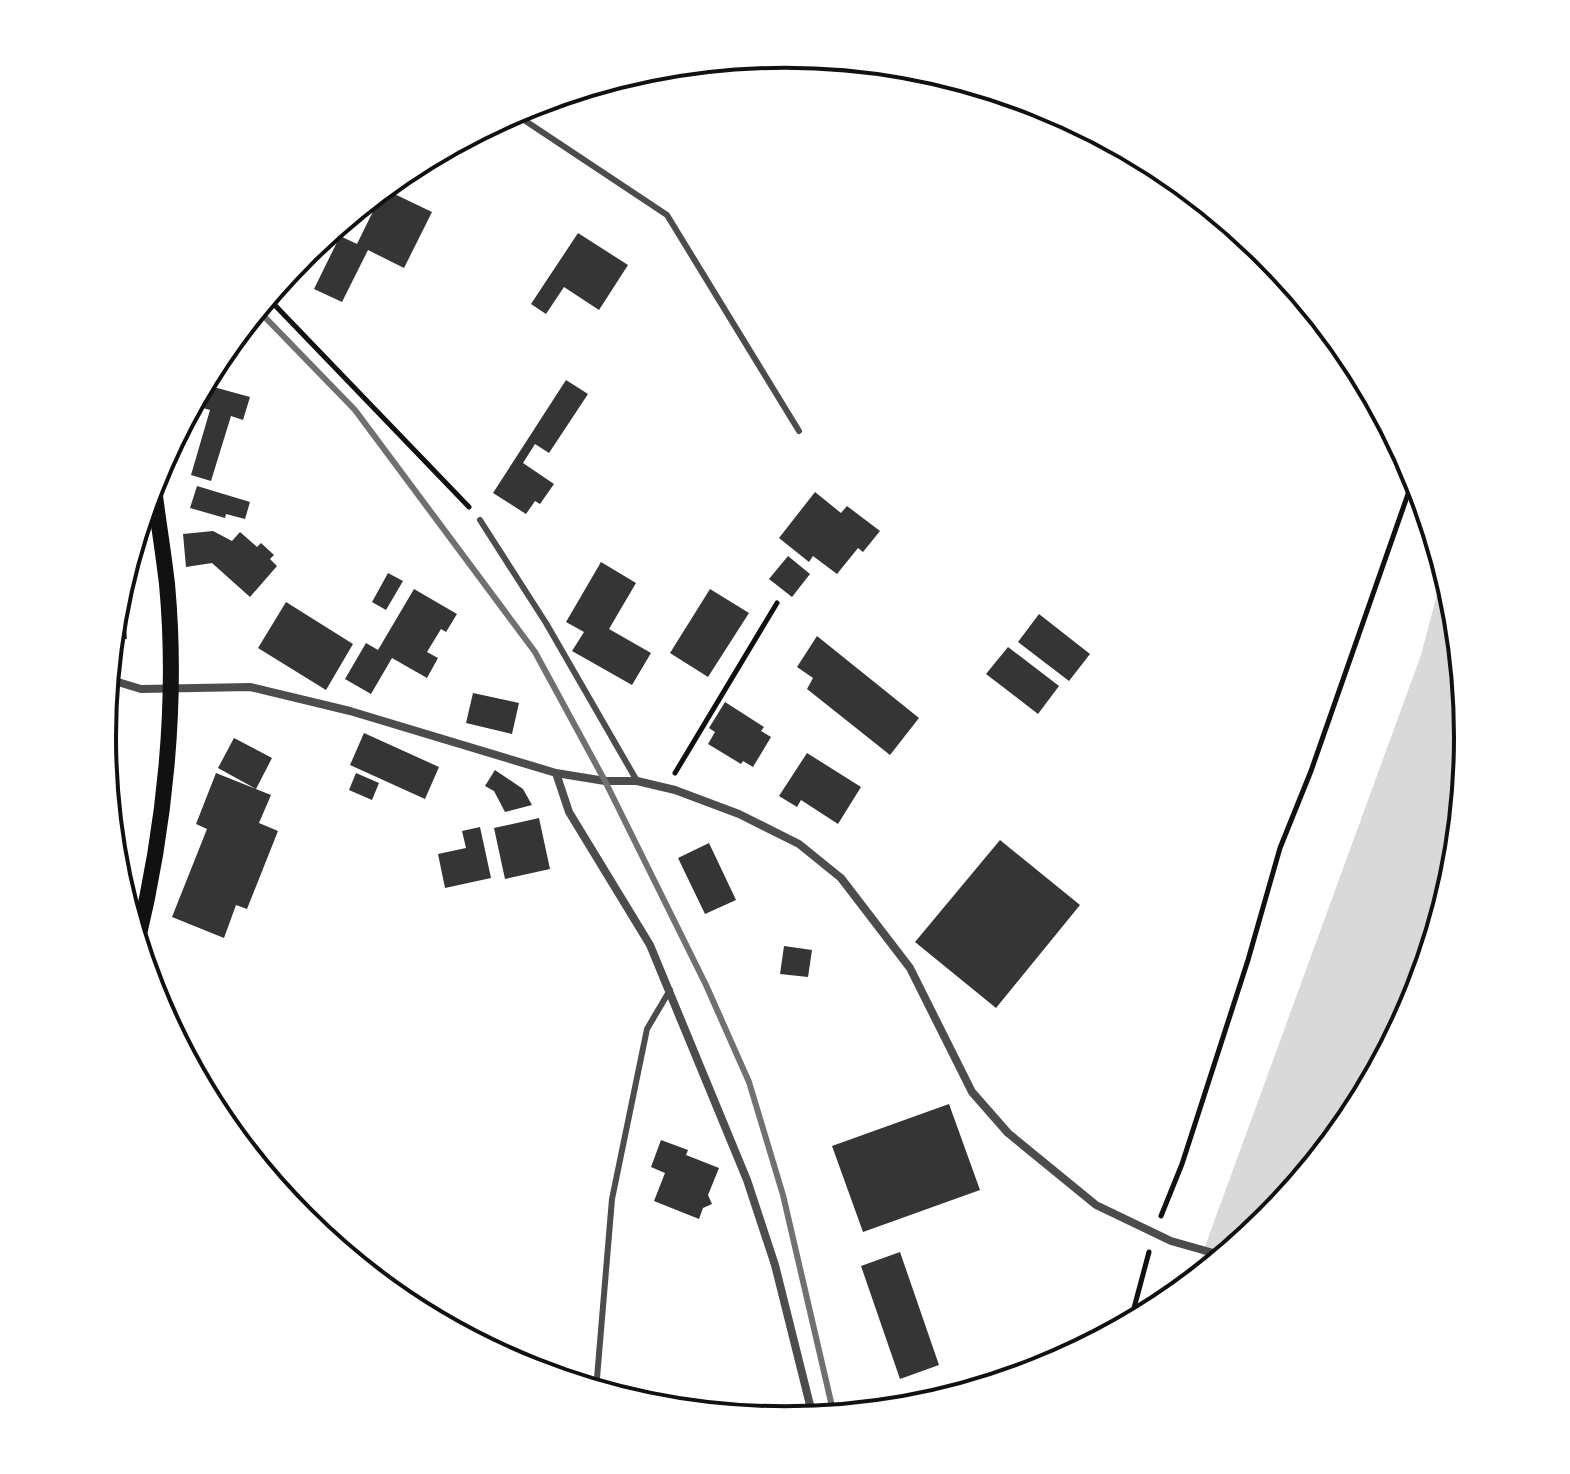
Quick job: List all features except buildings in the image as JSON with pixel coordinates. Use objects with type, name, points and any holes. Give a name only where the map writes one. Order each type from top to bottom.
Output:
[{"type":"main road","points":[[142,921],[162,802],[170,689],[167,585],[157,509]]},
{"type":"street","points":[[118,682],[141,689],[250,687],[350,711],[556,773],[605,781],[637,781],[666,788],[739,814],[799,844],[841,878],[910,968],[972,1092],[1008,1133],[1096,1205],[1171,1241],[1211,1252]]},
{"type":"street","points":[[556,773],[569,812],[650,945],[752,1194],[775,1265],[810,1405]]},
{"type":"lane","points":[[525,121],[667,215],[799,431]]},
{"type":"lane","points":[[480,520],[546,623],[637,781]]},
{"type":"lane","points":[[597,1378],[612,1199],[647,1029],[670,990]]},
{"type":"path","points":[[275,305],[480,520]]},
{"type":"path","points":[[1134,1307],[1154,1234],[1182,1164],[1248,960],[1280,848],[1311,771],[1408,494]]},
{"type":"path","points":[[666,788],[777,603]]},
{"type":"shaded area","points":[[1438,592],[1453,693],[1453,781],[1441,868],[1418,952],[1385,1033],[1341,1109],[1288,1178],[1258,1210],[1199,1262],[1421,655]]},
{"type":"railway","points":[[265,317],[355,410],[535,652],[605,781],[706,985],[749,1082],[783,1195],[832,1405]]}]
